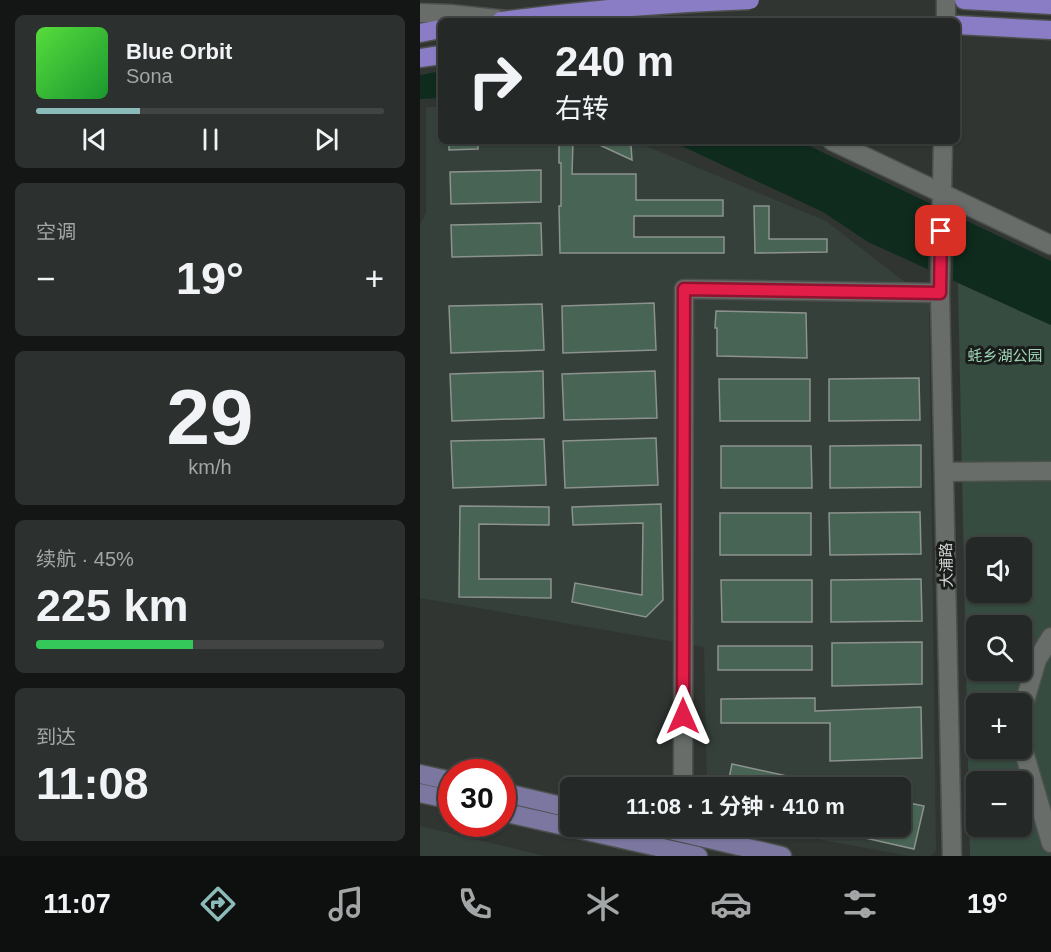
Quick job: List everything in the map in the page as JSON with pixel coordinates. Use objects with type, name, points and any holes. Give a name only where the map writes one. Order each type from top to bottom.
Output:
[{"type":"highway","points":[[529,18],[632,7],[750,0]]},
{"type":"highway","points":[[964,0],[1051,5]]},
{"type":"highway","points":[[960,25],[1051,30]]},
{"type":"highway","points":[[420,33],[438,30]]},
{"type":"highway","points":[[420,58],[438,55]]},
{"type":"main road","points":[[420,774],[438,778]]},
{"type":"main road","points":[[420,793],[438,797]]},
{"type":"main road","points":[[516,795],[560,806]]},
{"type":"main road","points":[[516,815],[688,855]]},
{"type":"main road","points":[[710,837],[782,856]]},
{"type":"street","points":[[946,0],[946,18]]},
{"type":"street","points":[[420,13],[488,18]]},
{"type":"street","points":[[837,144],[942,202],[1051,245]]},
{"type":"street","points":[[942,202],[943,144]]},
{"type":"street","name":"大浦路","points":[[942,202],[940,293],[952,856]]},
{"type":"street","points":[[683,777],[684,289],[940,293]]},
{"type":"street","points":[[944,472],[1051,471]]},
{"type":"street","points":[[1027,693],[1037,660],[1051,637]]},
{"type":"street","points":[[1026,759],[1051,843]]},
{"type":"street","points":[[684,837],[688,855]]},
{"type":"shaded area","points":[[420,19],[438,21],[438,98],[420,99]]},
{"type":"shaded area","points":[[426,107],[438,107],[438,144],[641,144],[826,221],[936,306],[929,312],[936,851],[931,856],[909,856],[806,837],[911,837],[911,777],[707,777],[704,647],[420,598],[420,225],[426,212]]},
{"type":"shaded area","points":[[677,144],[805,144],[1051,261],[1051,325],[868,242],[823,212]]},
{"type":"shaded area","points":[[420,826],[438,830],[438,837],[466,837],[545,856],[420,856]]},
{"type":"green space","name":"蚝乡湖公园","points":[[958,283],[1051,325],[1051,856],[970,856],[970,837],[1032,837],[1032,771],[968,771],[968,759],[1032,759],[1032,693],[967,693],[966,681],[1032,681],[1032,615],[966,615],[966,665]]},
{"type":"pier","points":[[420,16],[438,20],[438,72],[420,75]]},
{"type":"pier","points":[[929,204],[954,215],[953,281],[928,269]]},
{"type":"building","points":[[449,144],[478,144],[478,149],[449,150]]},
{"type":"building","points":[[559,144],[573,144],[572,174],[636,174],[636,200],[723,200],[723,216],[634,216],[634,237],[724,237],[724,253],[560,253],[561,163],[559,163]]},
{"type":"building","points":[[597,144],[631,146],[632,160]]},
{"type":"building","points":[[541,170],[541,202],[451,204],[450,172]]},
{"type":"building","points":[[754,206],[769,206],[769,239],[827,239],[827,252],[755,253]]},
{"type":"building","points":[[541,223],[542,255],[452,257],[451,225]]},
{"type":"building","points":[[654,303],[656,350],[563,353],[562,306]]},
{"type":"building","points":[[542,304],[544,350],[451,353],[449,306]]},
{"type":"building","points":[[716,311],[806,313],[807,358],[717,356]]},
{"type":"building","points":[[543,371],[544,418],[452,421],[450,374]]},
{"type":"building","points":[[655,371],[657,418],[564,420],[562,374]]},
{"type":"building","points":[[919,378],[920,420],[829,421],[829,379]]},
{"type":"building","points":[[719,379],[810,379],[810,421],[720,421]]},
{"type":"building","points":[[656,438],[658,485],[565,488],[563,441]]},
{"type":"building","points":[[544,439],[546,485],[453,488],[451,441]]},
{"type":"building","points":[[921,445],[921,487],[830,488],[830,446]]},
{"type":"building","points":[[721,446],[811,446],[812,488],[721,488]]},
{"type":"building","points":[[661,504],[663,600],[646,617],[572,602],[575,583],[642,595],[643,523],[573,525],[572,507]]},
{"type":"building","points":[[460,506],[549,507],[549,525],[479,524],[479,579],[551,579],[551,598],[459,597]]},
{"type":"building","points":[[920,512],[921,554],[830,555],[829,513]]},
{"type":"building","points":[[720,513],[811,513],[811,555],[720,555]]},
{"type":"building","points":[[921,579],[922,621],[831,622],[831,580]]},
{"type":"building","points":[[721,580],[812,580],[812,622],[722,622]]},
{"type":"building","points":[[922,642],[922,684],[832,686],[832,643]]},
{"type":"building","points":[[718,646],[812,646],[812,670],[718,670]]},
{"type":"building","points":[[815,698],[815,711],[921,707],[922,758],[830,761],[830,723],[721,723],[721,699]]},
{"type":"building","points":[[732,764],[792,777],[729,777]]},
{"type":"building","points":[[911,803],[924,806],[914,849],[861,837],[911,837]]},
{"type":"route","points":[[683,716],[684,289],[940,293],[941,231]]}]
